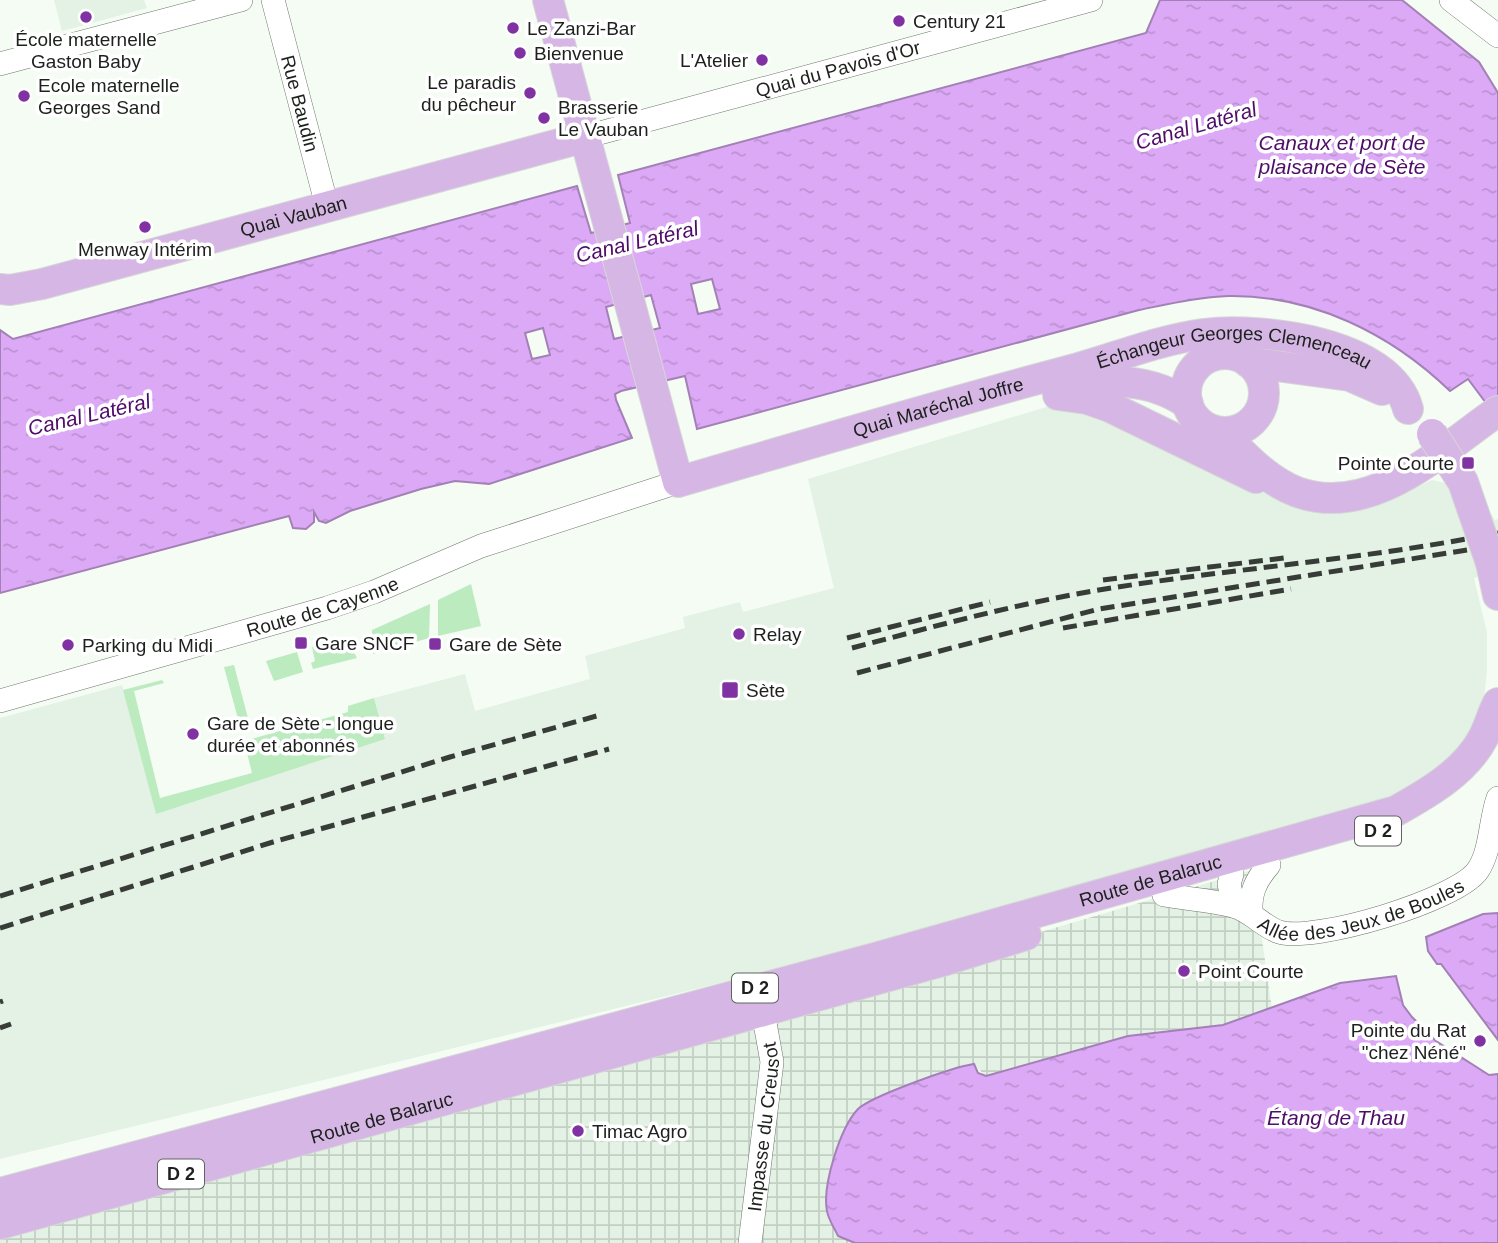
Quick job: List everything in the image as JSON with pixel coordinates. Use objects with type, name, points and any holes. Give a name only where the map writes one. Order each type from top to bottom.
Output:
[{"type":"main road","points":[[548,0],[678,482]]},
{"type":"main road","name":"Quai Vauban","points":[[0,289],[10,290],[42,284],[585,137]]},
{"type":"main road","name":"Échangeur Georges Clemenceau","points":[[1070,371],[1144,346],[1202,334],[1276,334],[1322,344],[1377,368],[1400,387],[1408,409]]},
{"type":"main road","points":[[1260,407],[1241,429],[1221,432],[1200,423],[1188,404],[1187,384],[1195,369],[1209,358],[1220,355],[1248,362],[1258,373],[1260,407],[1262,449],[1273,478]]},
{"type":"main road","name":"Échangeur Georges Clemenceau","points":[[1248,362],[1365,382],[1408,409]]},
{"type":"main road","name":"Échangeur Georges Clemenceau","points":[[1070,371],[1195,369]]},
{"type":"main road","name":"Quai Maréchal Joffre","points":[[678,482],[806,443],[1070,371]]},
{"type":"main road","name":"Échangeur Georges Clemenceau","points":[[1260,407],[1293,383],[1323,373]]},
{"type":"main road","name":"Échangeur Georges Clemenceau","points":[[1026,392],[1060,384],[1128,381],[1151,385],[1188,404]]},
{"type":"main road","name":"Échangeur Georges Clemenceau","points":[[1026,392],[1087,399],[1110,407],[1257,479],[1273,478]]},
{"type":"main road","name":"Quai Maréchal Joffre","points":[[806,443],[827,448],[1026,392]]},
{"type":"main road","points":[[1408,409],[1432,434],[1464,482],[1491,563],[1498,595]]},
{"type":"main road","name":"Échangeur Georges Clemenceau","points":[[1221,432],[1251,463],[1296,491],[1319,497],[1341,497],[1386,486],[1408,475],[1495,413]]},
{"type":"main road","name":"Route de Balaruc","points":[[0,1224],[760,1000],[876,958],[1230,866],[1396,811],[1436,788],[1463,763],[1483,740],[1498,703]]},
{"type":"main road","name":"Route de Balaruc","points":[[0,1193],[1164,895],[1230,866],[1269,865],[1418,817],[1462,792],[1485,768],[1498,746]]},
{"type":"street","points":[[0,64],[241,0]]},
{"type":"street","name":"Rue Baudin","points":[[272,0],[327,206]]},
{"type":"street","name":"Quai du Pavois d'Or","points":[[585,137],[1091,0]]},
{"type":"street","points":[[1451,0],[1498,36]]},
{"type":"street","name":"Route de Cayenne","points":[[0,701],[374,593],[481,546],[678,482]]},
{"type":"street","name":"Allée des Jeux de Boules","points":[[1164,895],[1245,906],[1279,932],[1313,934],[1438,899],[1490,866],[1498,798]]},
{"type":"street","name":"Allée des Jeux de Boules","points":[[1245,906],[1256,880],[1269,865]]},
{"type":"street","name":"Allée des Jeux de Boules","points":[[1230,866],[1242,880],[1245,906]]},
{"type":"street","name":"Impasse du Creusot","points":[[750,1243],[772,1062],[760,1000]]},
{"type":"shaded area","name":"École maternelle Gaston Baby","points":[[54,0],[144,0],[147,8],[62,31]]},
{"type":"shaded area","points":[[1063,402],[1278,499],[1316,511],[1369,508],[1432,480],[1454,485],[1483,501],[1495,520],[1498,519],[1498,570],[1474,578],[1487,633],[1487,670],[1483,709],[1459,754],[1419,788],[1372,804],[863,948],[0,1159],[0,718],[122,685],[156,813],[385,738],[374,698],[465,674],[475,711],[590,679],[585,656],[685,628],[683,617],[740,602],[743,612],[834,588],[808,479]]},
{"type":"shaded area","points":[[1252,870],[1272,1009],[1223,1025],[1128,1036],[986,1076],[974,1065],[956,1068],[860,1108],[846,1126],[838,1236],[855,1243],[0,1243],[0,1238]]},
{"type":"green space","points":[[471,584],[481,626],[438,636],[438,600]]},
{"type":"green space","points":[[430,604],[429,638],[373,654],[372,630]]},
{"type":"green space","points":[[346,637],[357,658],[313,669],[311,663],[315,661],[312,647]]},
{"type":"green space","points":[[297,652],[303,672],[274,681],[266,661]]},
{"type":"green space","points":[[234,665],[249,722],[240,726],[224,667]]},
{"type":"green space","points":[[162,680],[164,683],[134,691],[160,798],[252,773],[244,741],[348,712],[348,706],[374,698],[385,739],[156,814],[123,690]]},
{"type":"water","name":"Canaux et port de plaisance de Sète","points":[[1160,0],[1402,0],[1479,62],[1498,93],[1498,419],[1468,379],[1450,391],[1402,352],[1349,322],[1291,302],[1260,297],[1206,298],[1139,310],[697,429],[685,376],[621,391],[615,394],[616,400],[632,438],[489,484],[455,481],[421,489],[350,511],[326,523],[319,521],[314,512],[314,522],[306,529],[293,528],[289,516],[0,593],[0,330],[13,339],[577,186],[591,233],[630,223],[618,175],[1146,33]],"holes":[[[712,279],[720,309],[698,314],[691,284]],[[651,295],[660,328],[614,339],[606,307]],[[543,328],[550,355],[532,359],[525,333]]]},
{"type":"water","points":[[1498,913],[1498,1040],[1441,964],[1437,964],[1428,951],[1426,937],[1483,914]]},
{"type":"water","name":"Étang de Thau","points":[[1396,976],[1403,1005],[1436,1041],[1489,1075],[1498,1074],[1498,1243],[855,1243],[838,1236],[829,1217],[827,1187],[845,1129],[858,1109],[892,1091],[974,1064],[978,1073],[986,1076],[1128,1036],[1223,1025],[1340,983]]},
{"type":"railway","points":[[852,648],[978,615],[1073,595],[1400,550],[1498,533]]},
{"type":"railway","points":[[857,673],[1099,609],[1498,545]]},
{"type":"railway","points":[[1103,580],[1284,558]]},
{"type":"railway","points":[[1063,628],[1291,589]]},
{"type":"railway","points":[[847,638],[990,602]]},
{"type":"railway","points":[[0,896],[450,757],[600,715]]},
{"type":"railway","points":[[0,928],[273,842],[609,749]]},
{"type":"railway","points":[[0,1028],[11,1024]]},
{"type":"place","name":"École maternelle Gaston Baby","points":[[86,17]]},
{"type":"place","name":"Century 21","points":[[899,21]]},
{"type":"place","name":"Le Zanzi-Bar","points":[[513,28]]},
{"type":"place","name":"Bienvenue","points":[[520,53]]},
{"type":"place","name":"L'Atelier","points":[[762,60]]},
{"type":"place","name":"Le paradis du pêcheur","points":[[530,93]]},
{"type":"place","name":"Ecole maternelle Georges Sand","points":[[24,96]]},
{"type":"place","name":"Brasserie Le Vauban","points":[[544,118]]},
{"type":"place","name":"Menway Intérim","points":[[145,227]]},
{"type":"place","name":"Pointe Courte","points":[[1468,463]]},
{"type":"place","name":"Relay","points":[[739,634]]},
{"type":"place","name":"Gare SNCF","points":[[301,643]]},
{"type":"place","name":"Gare de Sète","points":[[435,644]]},
{"type":"place","name":"Parking du Midi","points":[[68,645]]},
{"type":"place","name":"Sète","points":[[730,690]]},
{"type":"place","name":"Gare de Sète - longue durée et abonnés","points":[[193,734]]},
{"type":"place","name":"Point Courte","points":[[1184,971]]},
{"type":"place","name":"Pointe du Rat \"chez Néné\"","points":[[1480,1041]]},
{"type":"place","name":"Timac Agro","points":[[578,1131]]},
{"type":"water label","name":"Canal Latéral","points":[[1196,126]]},
{"type":"water label","name":"Canal Latéral","points":[[637,242]]},
{"type":"water label","name":"Canal Latéral","points":[[89,415]]}]
